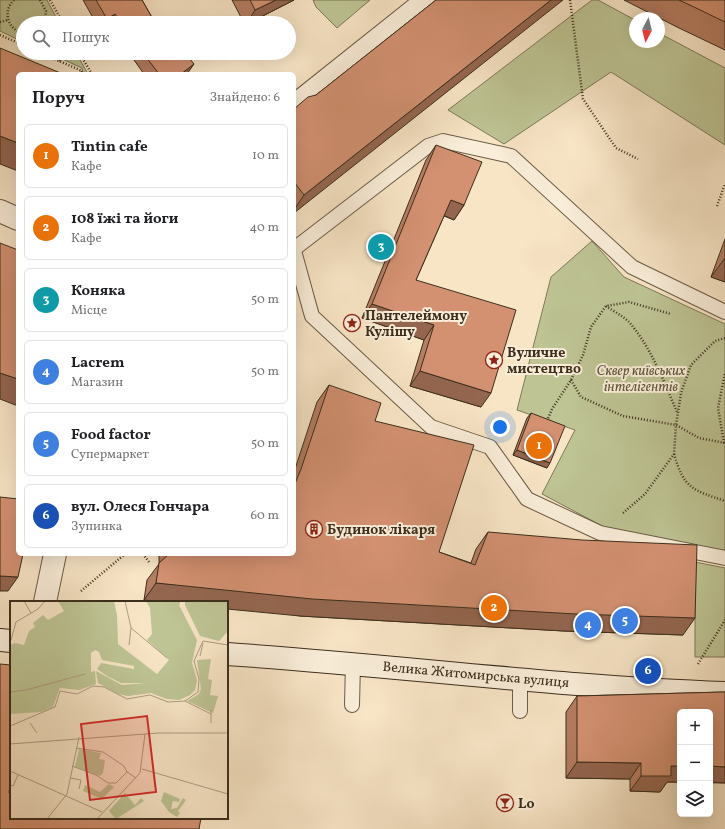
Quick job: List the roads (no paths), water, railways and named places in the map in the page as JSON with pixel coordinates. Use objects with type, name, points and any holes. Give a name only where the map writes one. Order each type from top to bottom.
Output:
[{"type":"main road","points":[[296,104],[427,0]]},
{"type":"main road","points":[[0,211],[16,218]]},
{"type":"main road","points":[[45,601],[55,556]]},
{"type":"main road","points":[[0,640],[10,641]]},
{"type":"main road","name":"Велика Житомирська вулиця","points":[[228,654],[353,663],[646,689],[725,693]]},
{"type":"lane","points":[[296,248],[428,146],[443,141],[511,156],[632,266],[725,312]]},
{"type":"lane","points":[[296,257],[312,316],[431,427],[490,447],[527,500],[600,533],[725,558]]},
{"type":"lane","points":[[352,704],[353,663]]},
{"type":"lane","points":[[520,678],[520,711]]},
{"type":"place","name":"Коняка","points":[[381,247]]},
{"type":"place","name":"Пантелеймону Кулішу","points":[[352,323]]},
{"type":"place","name":"Вуличне мистецтво","points":[[494,360]]},
{"type":"place","name":"Tintin cafe","points":[[539,446]]},
{"type":"place","name":"Будинок лікаря","points":[[314,529]]},
{"type":"place","name":"108 їжі та йоги","points":[[494,608]]},
{"type":"place","name":"Food factor","points":[[625,621]]},
{"type":"place","name":"Lacrem","points":[[588,625]]},
{"type":"place","name":"вул. Олеся Гончара","points":[[648,671]]},
{"type":"place","name":"Lo","points":[[505,803]]},
{"type":"park label","name":"Сквер київських інтелігентів","points":[[641,378]]}]
